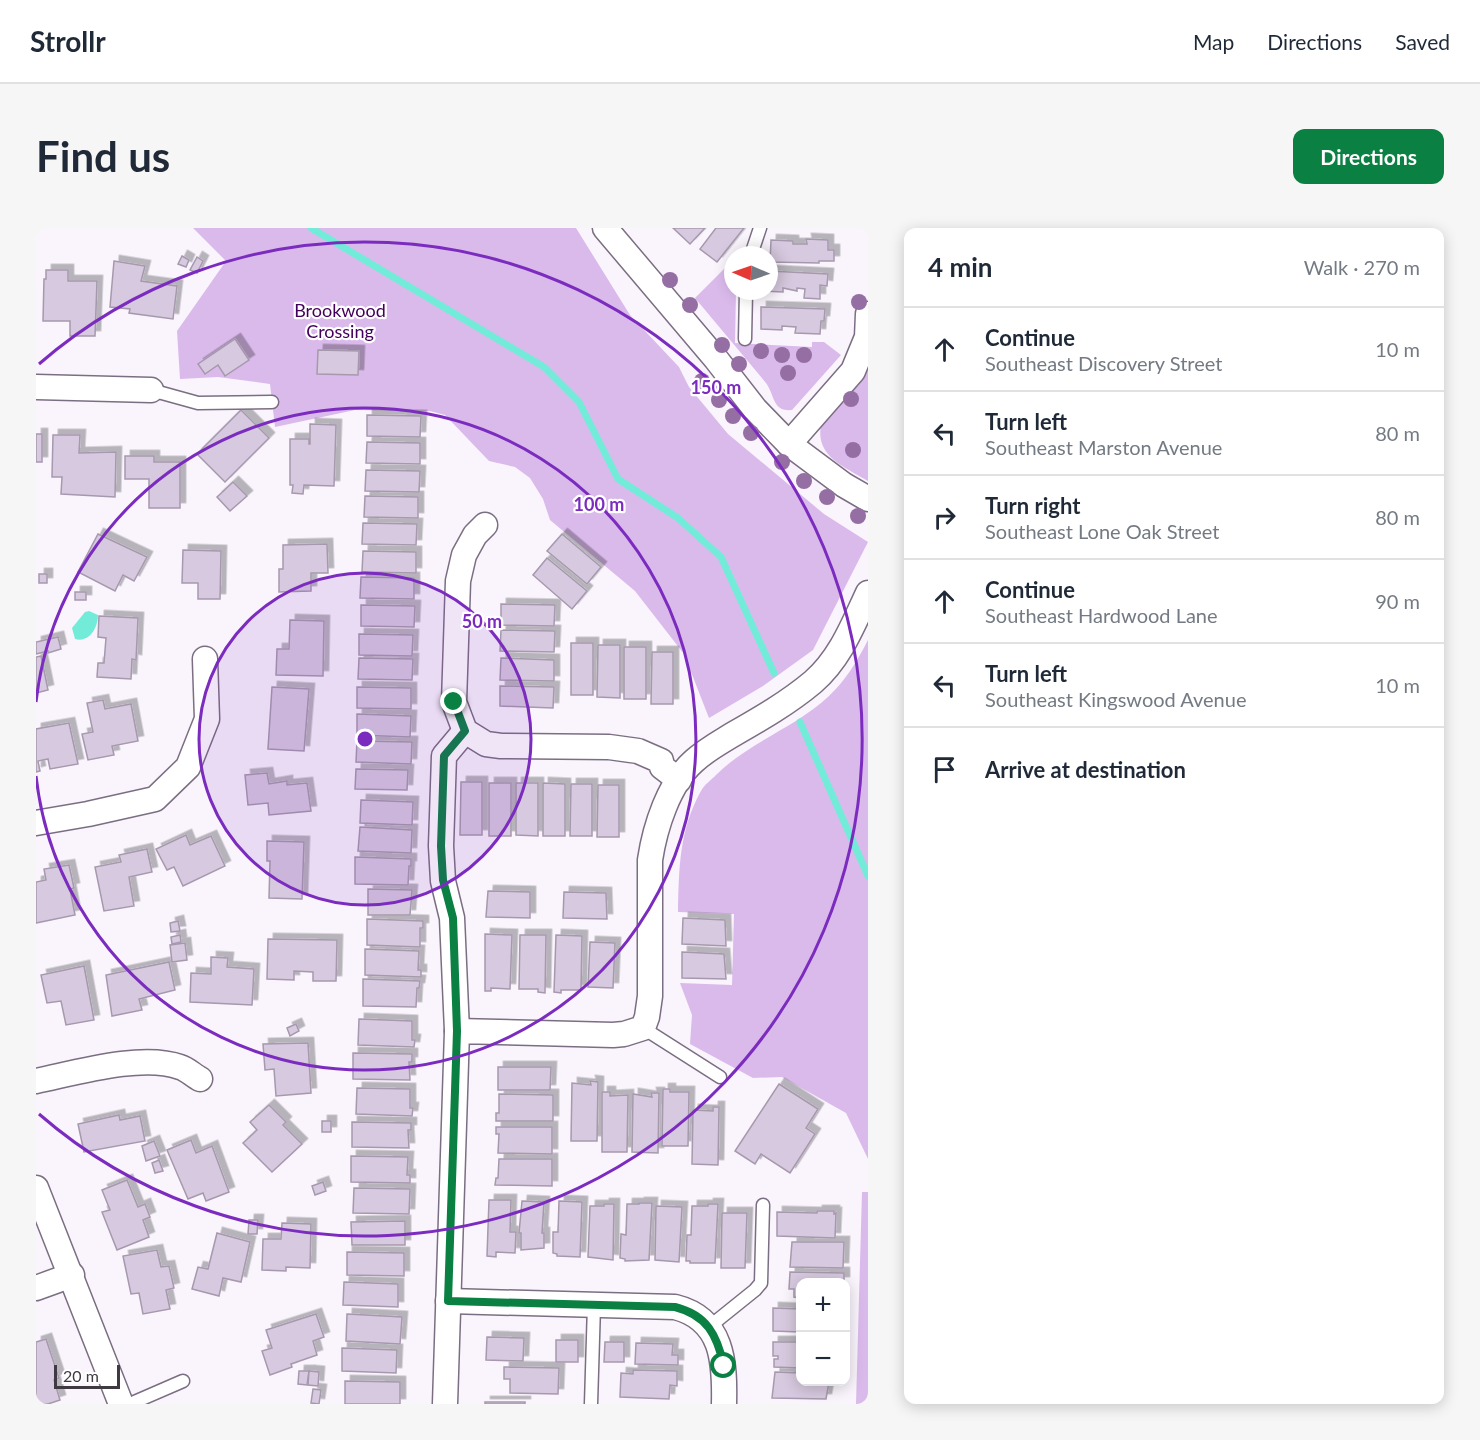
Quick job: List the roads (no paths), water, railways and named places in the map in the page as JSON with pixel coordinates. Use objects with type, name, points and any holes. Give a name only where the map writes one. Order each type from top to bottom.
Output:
[{"type":"street","points":[[605,228],[716,359],[755,409],[789,444],[844,485],[868,499]]},
{"type":"street","points":[[789,444],[853,371],[867,337],[868,314]]},
{"type":"street","points":[[36,387],[151,390]]},
{"type":"street","points":[[485,525],[475,535],[464,555],[458,581],[454,702],[465,731],[486,744],[501,746],[609,747],[638,751],[661,760],[662,767],[679,780]]},
{"type":"street","points":[[457,1031],[613,1035],[643,1028],[650,996],[650,860],[660,818],[679,780],[692,762],[704,752],[783,705],[813,682],[833,660],[847,639],[868,593]]},
{"type":"street","points":[[36,823],[155,799],[188,767],[207,719],[205,659]]},
{"type":"street","points":[[445,1404],[457,1031],[453,918],[441,863],[441,835],[444,756],[465,731]]},
{"type":"street","points":[[36,1081],[119,1064],[150,1062],[180,1067],[200,1079]]},
{"type":"street","points":[[36,1188],[121,1404]]},
{"type":"street","points":[[36,1288],[72,1275]]},
{"type":"street","points":[[448,1301],[675,1307],[698,1316],[709,1327],[722,1359],[724,1404]]},
{"type":"lane","points":[[754,246],[760,228]]},
{"type":"lane","points":[[745,339],[746,300]]},
{"type":"lane","points":[[151,390],[198,403],[272,402]]},
{"type":"lane","points":[[643,1028],[720,1077]]},
{"type":"lane","points":[[709,1327],[755,1290],[761,1282],[763,1205]]},
{"type":"lane","points":[[591,1404],[594,1305]]},
{"type":"lane","points":[[130,1404],[183,1381]]},
{"type":"waterway","points":[[311,228],[544,367],[579,402],[618,479],[678,518],[721,557],[774,673]]},
{"type":"waterway","points":[[800,722],[868,876]]},
{"type":"park label","name":"Brookwood Crossing","points":[[340,320]]}]
